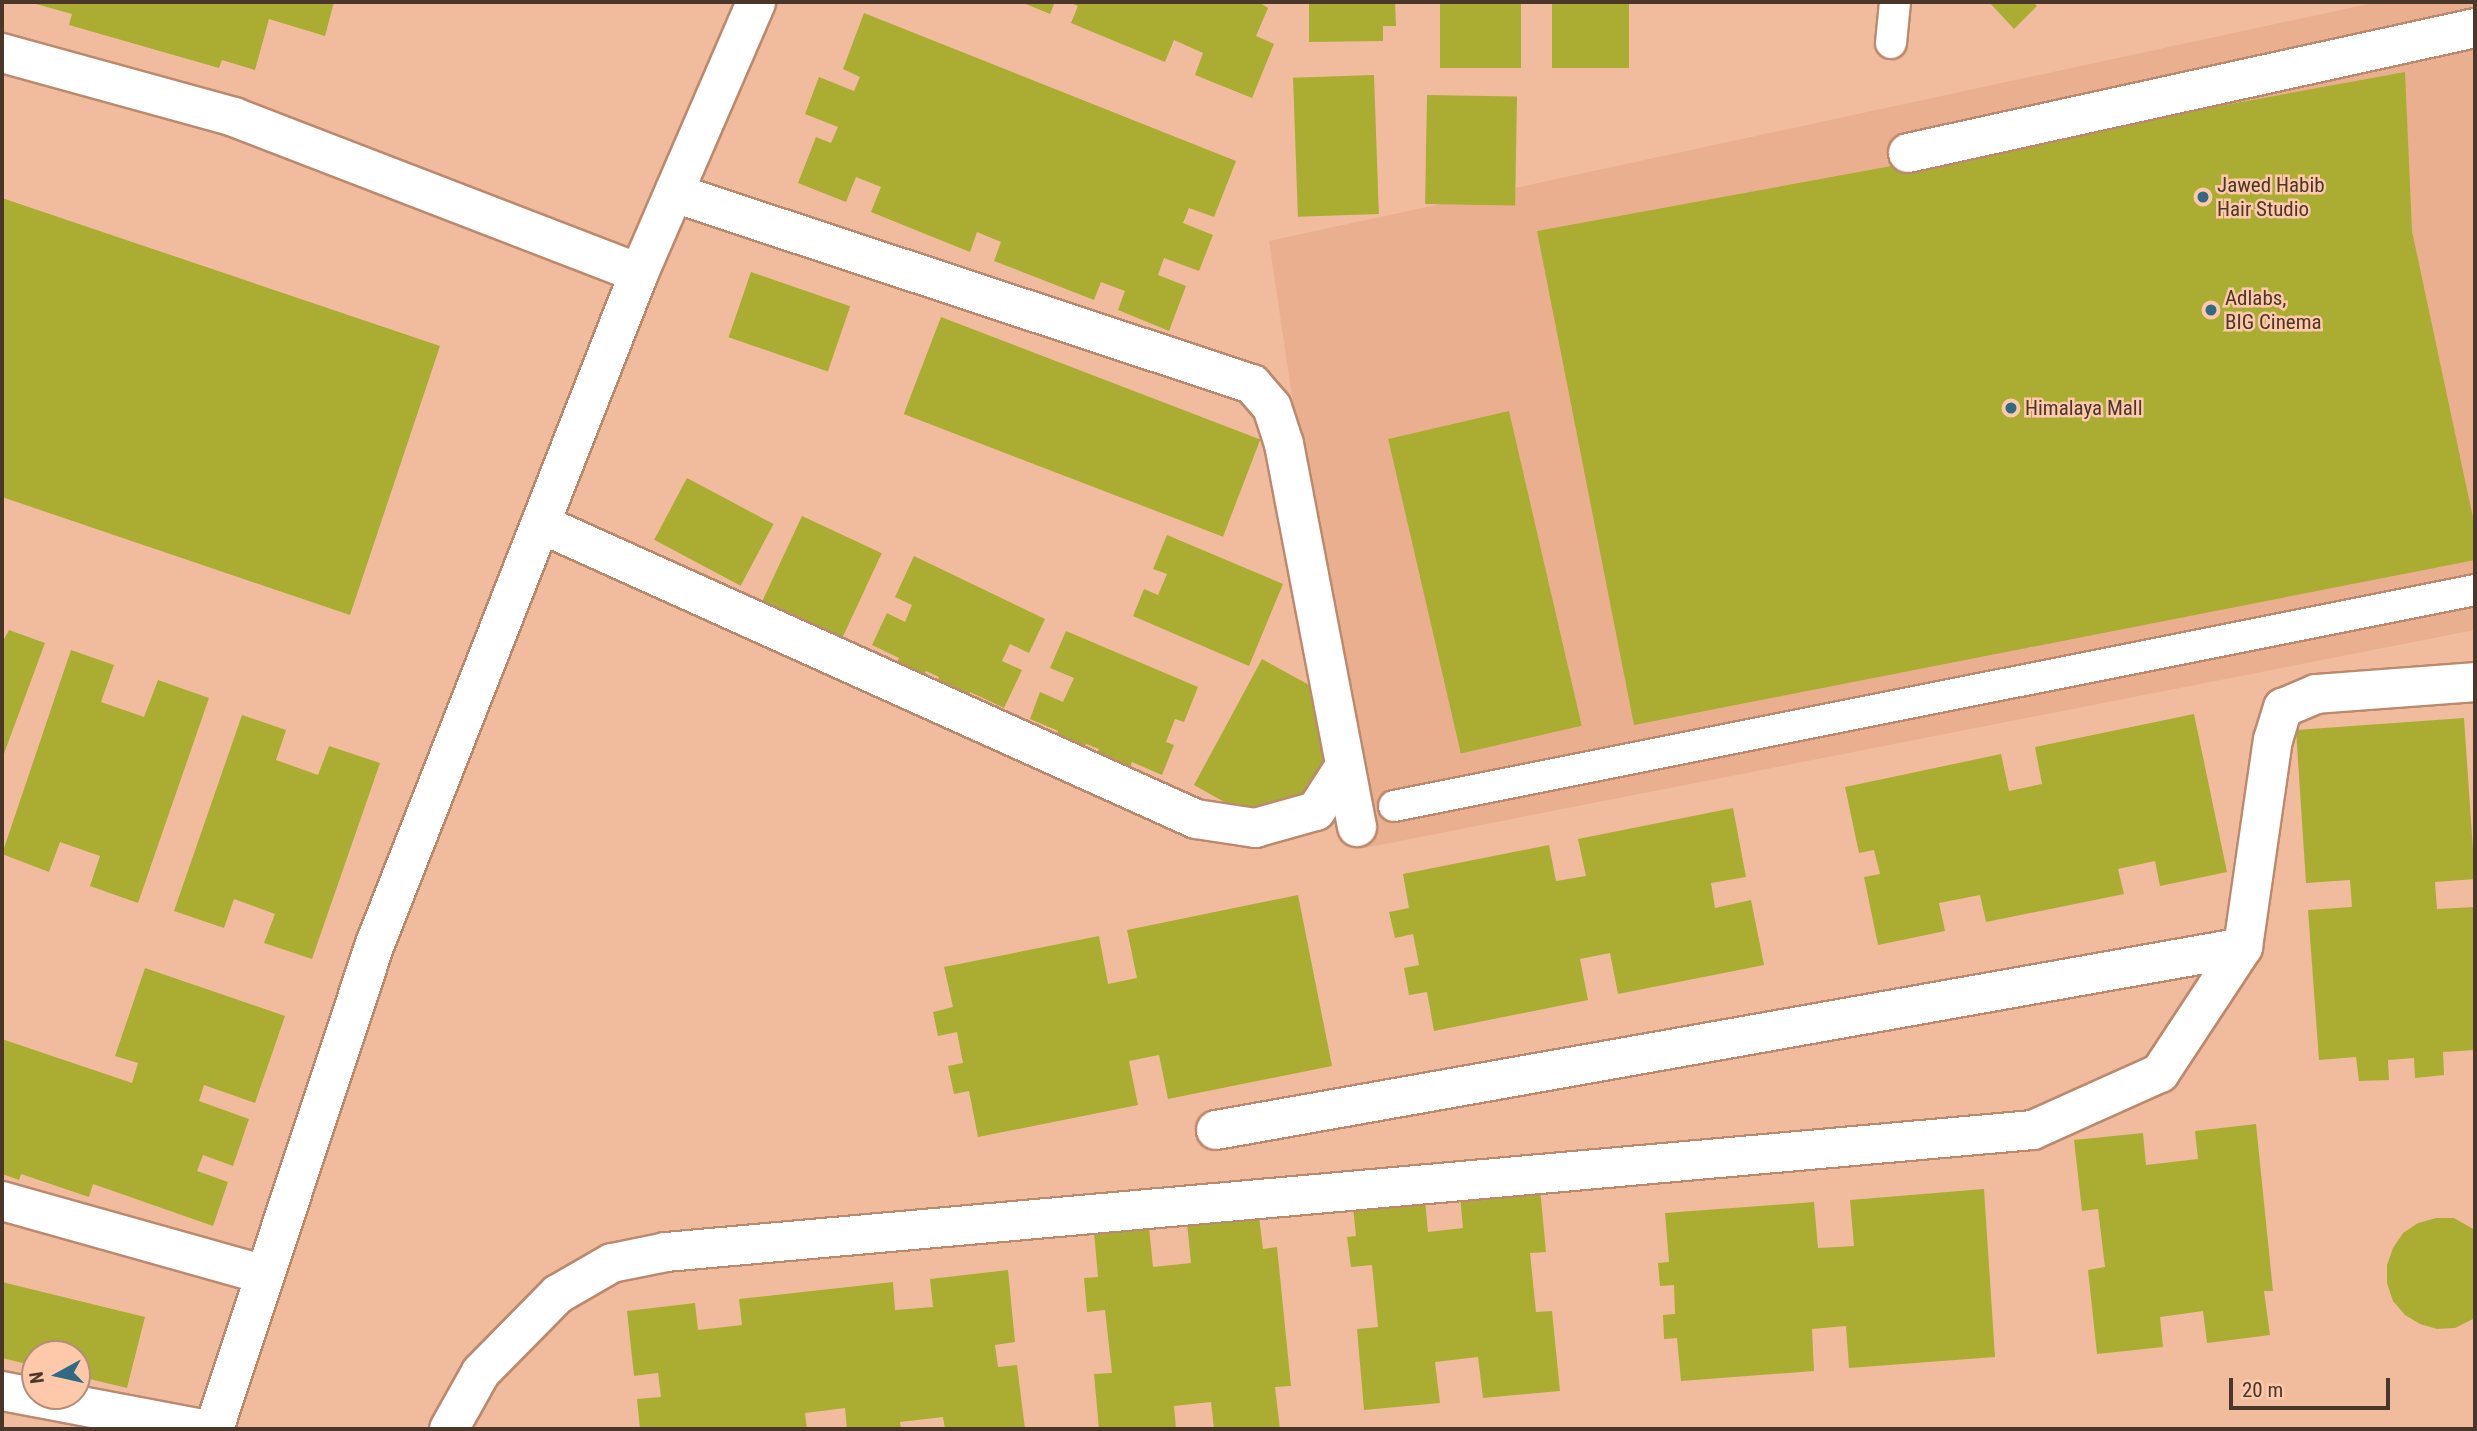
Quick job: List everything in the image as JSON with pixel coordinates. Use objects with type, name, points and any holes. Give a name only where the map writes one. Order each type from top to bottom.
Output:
[{"type":"street","points":[[215,1429],[375,944],[639,273],[756,2]]},
{"type":"street","points":[[1908,153],[2475,28]]},
{"type":"street","points":[[2,53],[234,117],[639,273]]},
{"type":"street","points":[[674,193],[1252,384],[1272,407],[1284,444],[1357,827]]},
{"type":"street","points":[[541,524],[1196,819],[1255,828],[1316,811],[1344,768]]},
{"type":"street","points":[[449,1429],[481,1372],[558,1294],[612,1263],[666,1252],[2033,1130],[2160,1073],[2243,947],[2273,740],[2283,708],[2316,694],[2475,682]]},
{"type":"street","points":[[1216,1130],[2243,947]]},
{"type":"street","points":[[2,1201],[265,1275]]},
{"type":"street","points":[[2,1391],[203,1429]]},
{"type":"lane","points":[[1891,43],[1895,2]]},
{"type":"lane","points":[[1394,806],[2475,590]]},
{"type":"shaded area","points":[[2377,2],[2475,2],[2475,630],[1359,849],[1269,241]]},
{"type":"building","points":[[334,2],[325,36],[269,19],[255,70],[222,60],[219,68],[69,25],[72,14],[36,4]]},
{"type":"building","points":[[1021,2],[1055,2],[1050,14]]},
{"type":"building","points":[[1069,2],[1259,2],[1268,8],[1256,36],[1274,44],[1252,98],[1195,75],[1203,53],[1174,40],[1165,62],[1071,23],[1078,6]]},
{"type":"building","points":[[1309,2],[1395,2],[1396,26],[1383,26],[1383,41],[1309,42]]},
{"type":"building","points":[[1440,2],[1521,2],[1521,68],[1440,68]]},
{"type":"building","points":[[1552,2],[1629,2],[1629,68],[1552,68]]},
{"type":"building","points":[[1989,2],[2033,2],[2037,6],[2014,29]]},
{"type":"building","points":[[864,13],[1236,161],[1214,217],[1189,208],[1183,223],[1213,235],[1199,271],[1164,258],[1158,275],[1186,286],[1169,331],[1118,310],[1125,291],[1101,282],[1094,300],[994,261],[1001,242],[977,232],[970,252],[871,212],[881,187],[856,177],[846,202],[798,183],[816,137],[831,143],[838,127],[805,114],[819,77],[854,91],[860,77],[843,69]]},
{"type":"building","name":"Himalaya Mall","points":[[2405,72],[2412,231],[2475,527],[2475,560],[1634,725],[1537,231]]},
{"type":"building","points":[[1374,75],[1379,214],[1298,217],[1293,78]]},
{"type":"building","points":[[1427,95],[1517,97],[1515,206],[1425,204]]},
{"type":"building","points":[[2,198],[440,346],[350,615],[2,497]]},
{"type":"building","points":[[751,272],[850,306],[828,371],[729,337]]},
{"type":"building","points":[[941,317],[1260,440],[1223,537],[904,414]]},
{"type":"building","points":[[1509,411],[1582,726],[1461,754],[1388,439]]},
{"type":"building","points":[[687,478],[774,524],[741,586],[654,540]]},
{"type":"building","points":[[802,516],[882,553],[842,639],[762,602]]},
{"type":"building","points":[[1167,535],[1283,584],[1249,666],[1133,616],[1144,589],[1158,595],[1167,574],[1153,569]]},
{"type":"building","points":[[914,556],[1045,619],[1029,653],[1010,644],[1002,661],[1022,670],[1004,708],[970,692],[963,705],[932,690],[939,677],[926,671],[920,683],[894,670],[899,658],[872,645],[887,613],[905,622],[912,605],[895,597]]},
{"type":"building","points":[[9,630],[45,643],[2,759],[2,643]]},
{"type":"building","points":[[1066,631],[1198,687],[1184,722],[1175,719],[1166,742],[1174,745],[1162,775],[1132,762],[1127,776],[1093,762],[1099,749],[1086,744],[1081,756],[1053,744],[1058,731],[1030,719],[1040,692],[1063,702],[1074,678],[1050,668]]},
{"type":"building","points":[[71,650],[114,665],[101,702],[144,717],[158,680],[209,698],[138,903],[90,886],[100,856],[60,842],[49,872],[2,854]]},
{"type":"building","points":[[1262,659],[1311,686],[1335,749],[1303,808],[1251,817],[1194,785]]},
{"type":"building","points":[[2194,714],[2227,872],[2160,886],[2155,861],[2118,869],[2124,894],[1986,922],[1980,895],[1939,903],[1945,931],[1878,945],[1864,877],[1880,874],[1874,850],[1859,853],[1845,787],[2001,754],[2009,791],[2042,784],[2035,747]]},
{"type":"building","points":[[242,715],[286,730],[276,760],[318,775],[329,746],[380,763],[312,959],[264,943],[275,914],[234,899],[224,928],[174,911]]},
{"type":"building","points":[[2464,718],[2475,879],[2435,882],[2437,909],[2475,907],[2475,1050],[2443,1052],[2444,1075],[2415,1078],[2414,1058],[2388,1060],[2389,1080],[2359,1081],[2356,1057],[2319,1060],[2308,910],[2352,907],[2350,880],[2306,883],[2296,730]]},
{"type":"building","points":[[1733,808],[1746,877],[1711,883],[1715,908],[1751,900],[1764,965],[1618,994],[1610,953],[1580,959],[1588,1000],[1434,1031],[1427,992],[1409,995],[1404,968],[1419,965],[1413,934],[1395,938],[1389,912],[1409,908],[1403,874],[1549,845],[1556,881],[1586,876],[1578,839]]},
{"type":"building","points":[[1298,895],[1332,1066],[1168,1099],[1159,1055],[1129,1061],[1138,1105],[978,1137],[969,1091],[954,1094],[948,1066],[963,1063],[957,1032],[938,1036],[933,1012],[953,1007],[944,967],[1099,936],[1108,984],[1137,978],[1127,930]]},
{"type":"building","points":[[145,968],[285,1016],[255,1103],[204,1085],[199,1101],[249,1119],[233,1166],[203,1155],[197,1171],[228,1182],[213,1226],[93,1184],[89,1197],[21,1174],[19,1180],[2,1174],[2,1039],[132,1083],[138,1063],[115,1056]]},
{"type":"building","points":[[2256,1124],[2273,1291],[2264,1291],[2270,1335],[2207,1343],[2203,1311],[2160,1317],[2163,1347],[2097,1354],[2088,1270],[2105,1267],[2098,1209],[2082,1211],[2074,1140],[2143,1133],[2146,1165],[2198,1159],[2195,1131]]},
{"type":"building","points":[[1539,1178],[1546,1252],[1530,1253],[1536,1312],[1552,1311],[1560,1391],[1483,1398],[1478,1357],[1435,1362],[1440,1403],[1364,1410],[1357,1329],[1378,1327],[1372,1265],[1351,1267],[1347,1237],[1356,1236],[1352,1197],[1424,1189],[1428,1232],[1463,1228],[1459,1186]]},
{"type":"building","points":[[1984,1189],[1995,1357],[1849,1368],[1846,1326],[1812,1329],[1814,1371],[1681,1381],[1677,1338],[1664,1339],[1663,1315],[1675,1314],[1674,1285],[1660,1286],[1658,1263],[1669,1262],[1665,1213],[1814,1202],[1818,1248],[1854,1246],[1850,1200]]},
{"type":"building","points":[[1259,1216],[1263,1249],[1277,1247],[1291,1386],[1275,1387],[1280,1429],[1214,1429],[1211,1402],[1174,1406],[1176,1429],[1099,1429],[1094,1374],[1112,1373],[1105,1310],[1087,1312],[1084,1278],[1098,1277],[1094,1232],[1149,1227],[1153,1267],[1191,1263],[1187,1223]]},
{"type":"building","points":[[2436,1218],[2454,1218],[2475,1230],[2475,1318],[2455,1328],[2437,1329],[2420,1324],[2405,1315],[2393,1301],[2387,1283],[2387,1265],[2393,1248],[2403,1233],[2418,1223]]},
{"type":"building","points":[[1008,1270],[1015,1342],[995,1345],[998,1367],[1017,1365],[1025,1429],[945,1429],[943,1417],[900,1422],[901,1429],[847,1429],[845,1408],[805,1413],[807,1429],[640,1429],[637,1399],[661,1397],[658,1373],[634,1376],[627,1311],[695,1303],[698,1330],[742,1325],[739,1299],[893,1282],[895,1310],[933,1307],[930,1279]]},
{"type":"building","points":[[2,1282],[145,1317],[127,1388],[91,1379],[91,1340],[21,1340],[21,1363],[2,1358]]},
{"type":"place","name":"Jawed Habib Hair Studio","points":[[2203,197]]},
{"type":"place","name":"Adlabs, BIG Cinema","points":[[2211,310]]},
{"type":"place","name":"Himalaya Mall","points":[[2011,408]]}]
